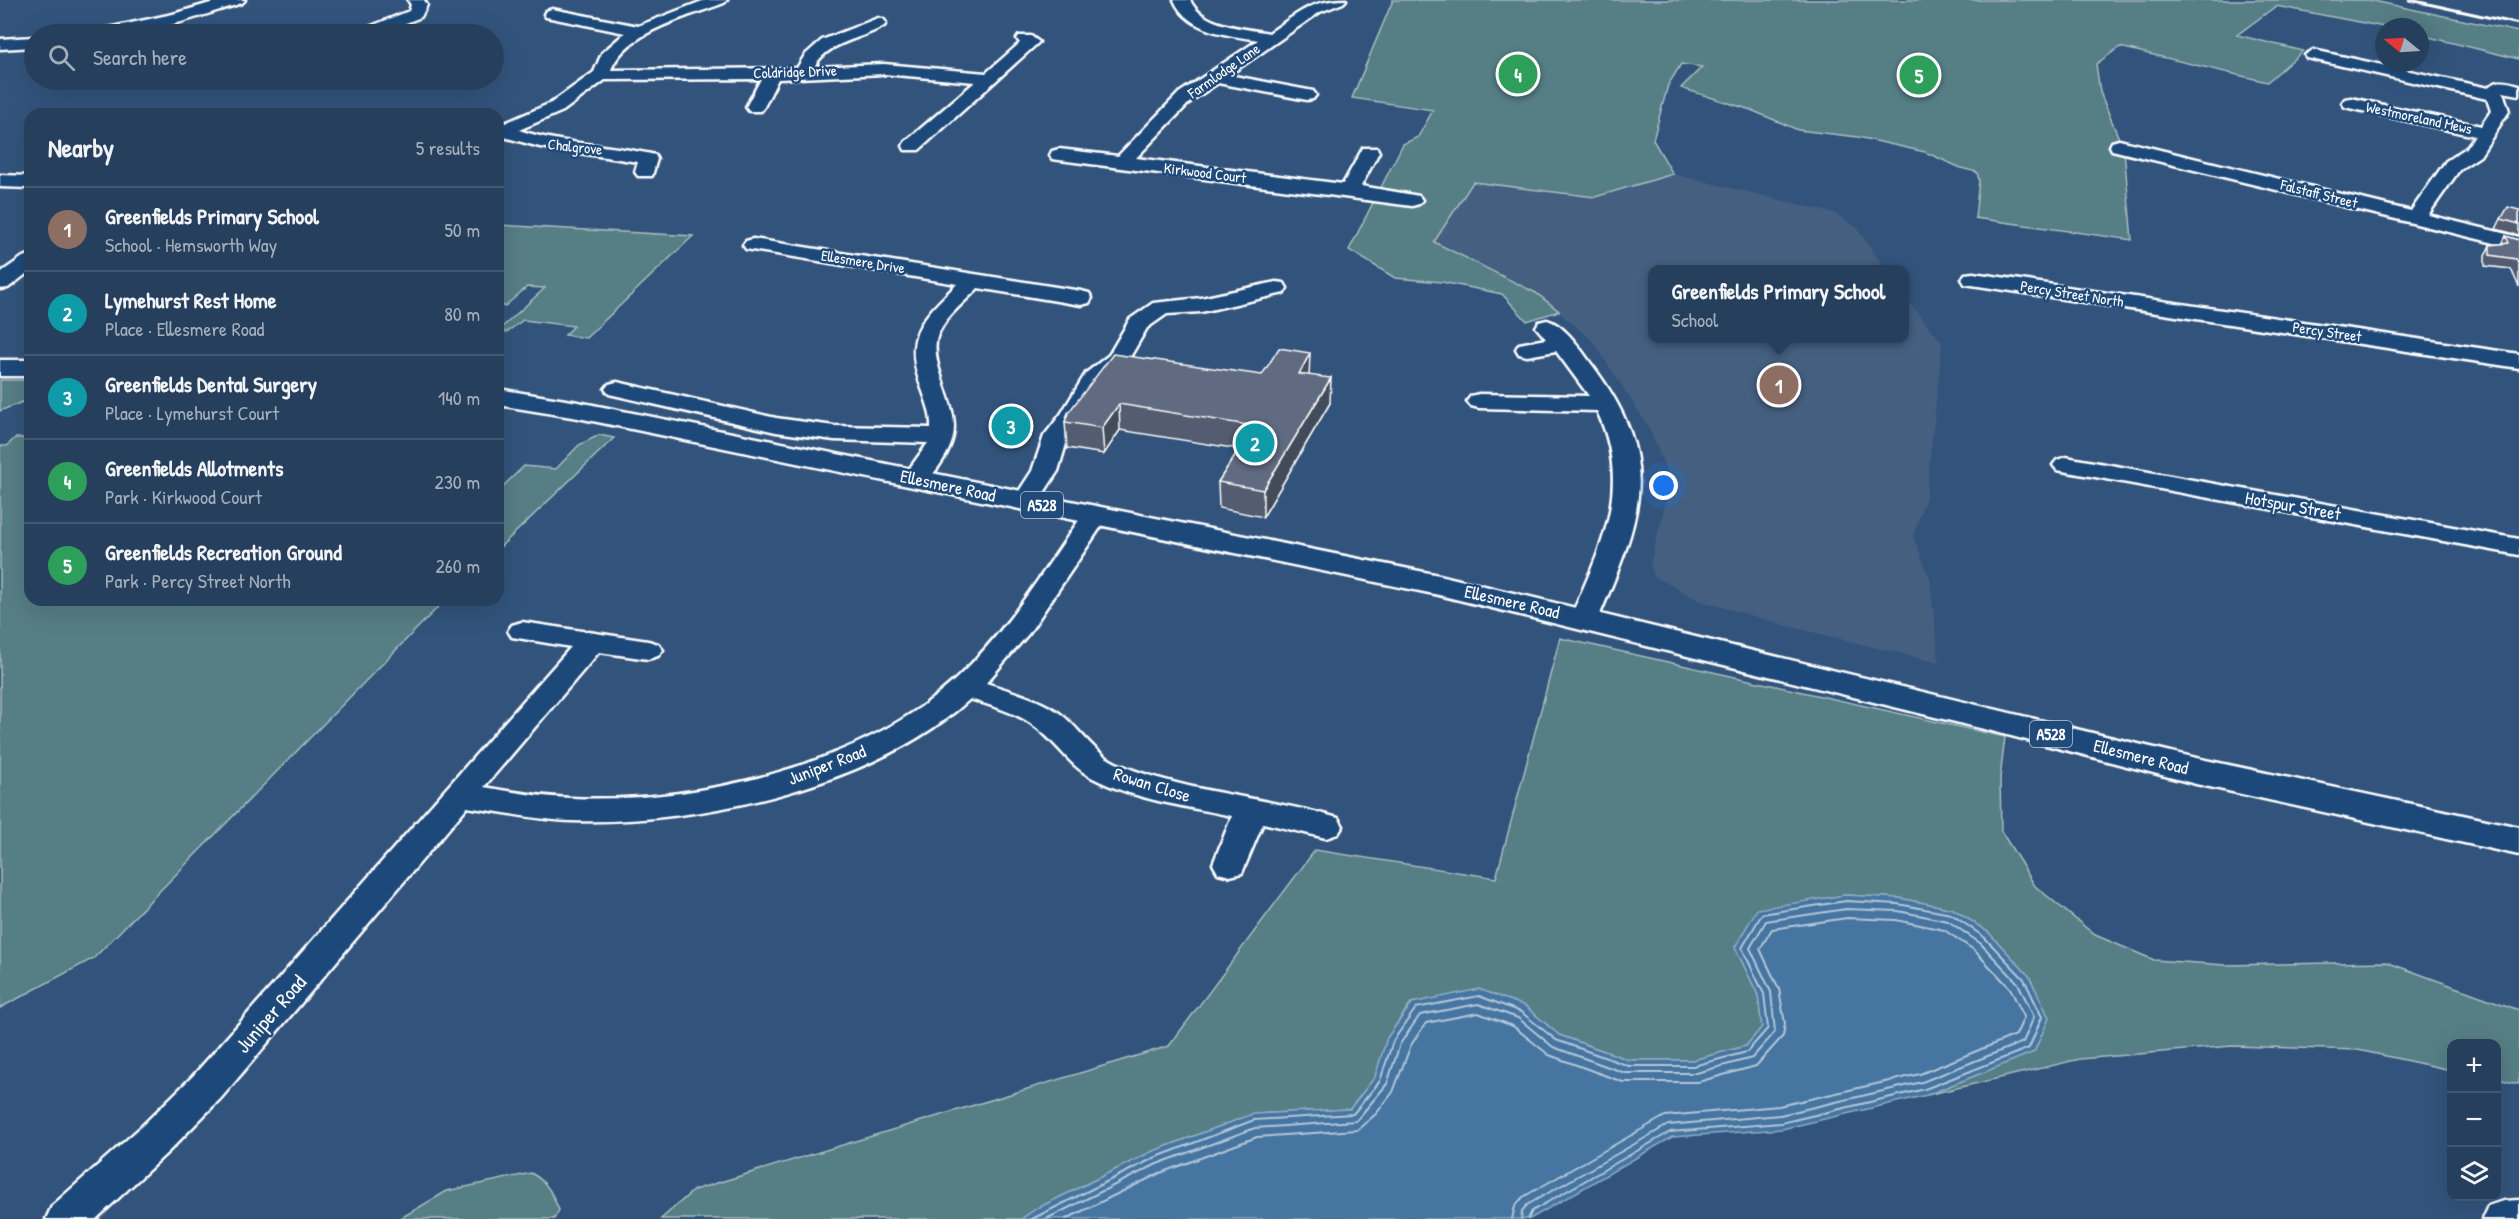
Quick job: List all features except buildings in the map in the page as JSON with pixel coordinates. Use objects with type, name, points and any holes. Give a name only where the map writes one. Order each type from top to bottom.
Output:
[{"type":"main road","points":[[0,368],[24,368]]},
{"type":"main road","name":"Ellesmere Road","points":[[504,398],[578,410],[1439,585],[2196,771],[2519,841]]},
{"type":"street","points":[[148,24],[237,0]]},
{"type":"street","points":[[390,24],[415,14],[419,5],[416,0]]},
{"type":"street","points":[[504,131],[557,107],[601,75],[609,57],[622,42],[639,31],[719,0]]},
{"type":"street","points":[[1182,0],[1184,10],[1208,24],[1272,38]]},
{"type":"street","name":"Farmlodge Lane","points":[[1124,161],[1178,104],[1315,9],[1338,0]]},
{"type":"street","points":[[158,6],[177,18]]},
{"type":"street","points":[[565,13],[590,23],[639,31]]},
{"type":"street","points":[[802,72],[807,62],[824,43],[840,36],[875,30]]},
{"type":"street","points":[[912,146],[1031,42],[1025,39]]},
{"type":"street","points":[[0,44],[24,43]]},
{"type":"street","points":[[2313,55],[2375,63]]},
{"type":"street","name":"Coldridge Drive","points":[[601,75],[912,70],[990,78]]},
{"type":"street","points":[[2411,72],[2494,95]]},
{"type":"street","points":[[755,107],[771,74]]},
{"type":"street","points":[[1215,77],[1307,95]]},
{"type":"street","points":[[2416,218],[2453,165],[2470,156],[2500,111],[2494,95],[2499,86],[2519,90]]},
{"type":"street","name":"Westmoreland Mews","points":[[2352,103],[2486,133]]},
{"type":"street","name":"Chalgrove","points":[[504,133],[536,143],[615,151],[653,162]]},
{"type":"street","name":"Falstaff Street","points":[[2119,146],[2519,243]]},
{"type":"street","points":[[1350,189],[1370,152]]},
{"type":"street","name":"Kirkwood Court","points":[[1059,155],[1350,189],[1412,200]]},
{"type":"street","points":[[0,181],[24,182]]},
{"type":"street","name":"Ellesmere Drive","points":[[752,245],[1084,299]]},
{"type":"street","points":[[0,283],[24,265]]},
{"type":"street","name":"Percy Street North","points":[[1973,279],[2007,294],[2136,303]]},
{"type":"street","points":[[915,480],[932,458],[943,436],[942,418],[924,348],[926,336],[933,324],[974,280]]},
{"type":"street","points":[[1025,502],[1045,471],[1056,436],[1071,417],[1094,378],[1118,360],[1138,324],[1161,308],[1201,305],[1276,288]]},
{"type":"street","name":"Percy Street","points":[[2136,303],[2519,361]]},
{"type":"street","points":[[1527,349],[1555,335],[1575,356],[1604,404],[1626,462],[1624,503],[1611,555],[1584,619]]},
{"type":"street","points":[[617,390],[776,425],[834,433],[943,436]]},
{"type":"street","points":[[1479,401],[1504,393],[1604,404]]},
{"type":"street","name":"Hotspur Street","points":[[2066,465],[2519,547]]},
{"type":"street","name":"Juniper Road","points":[[459,795],[583,810],[671,806],[753,792],[849,759],[915,726],[966,687],[1015,631],[1095,516]]},
{"type":"street","points":[[522,631],[648,650]]},
{"type":"street","name":"Juniper Road","points":[[67,1219],[207,1088],[592,642]]},
{"type":"street","name":"Rowan Close","points":[[966,687],[1011,702],[1048,720],[1074,748],[1102,769],[1139,784],[1251,811],[1326,826]]},
{"type":"street","points":[[1230,864],[1251,811]]},
{"type":"street","points":[[2503,1219],[2519,1218]]},
{"type":"shaded area","points":[[1673,174],[1834,213],[1856,227],[1882,265],[1648,265],[1648,343],[1909,343],[1909,302],[1942,343],[1926,497],[1913,536],[1930,579],[1939,663],[1784,625],[1698,600],[1654,576],[1650,565],[1671,481],[1648,426],[1592,340],[1536,293],[1434,242],[1473,182],[1595,197]]},
{"type":"green space","points":[[1393,0],[2369,0],[2519,32],[2519,59],[2429,37],[2429,18],[2375,18],[2375,25],[2276,6],[2237,35],[2303,51],[2267,82],[2120,47],[2096,64],[2100,92],[2124,151],[2132,240],[1975,218],[1979,180],[1977,172],[1961,168],[1925,152],[1858,137],[1798,130],[1751,110],[1681,88],[1702,67],[1681,64],[1668,85],[1653,140],[1673,174],[1595,197],[1473,182],[1434,242],[1536,293],[1559,311],[1527,321],[1502,294],[1442,282],[1395,278],[1349,250],[1403,144],[1418,137],[1433,110],[1352,98]]},
{"type":"green space","points":[[504,225],[693,236],[586,338],[565,335],[574,326],[523,320],[507,332],[504,332],[504,326],[545,288],[527,287],[505,306]]},
{"type":"green space","points":[[0,380],[24,380],[24,401],[0,411]]},
{"type":"green space","points":[[599,435],[614,438],[504,543],[504,485],[524,466],[556,469],[579,445]]},
{"type":"green space","points":[[15,438],[24,438],[24,606],[439,606],[94,958],[0,1008],[0,446],[7,446]]},
{"type":"green space","points":[[1560,638],[2005,737],[2000,778],[2001,831],[2035,886],[2095,935],[2154,960],[2225,965],[2386,962],[2519,1010],[2519,1084],[2501,1080],[2501,1039],[2447,1039],[2447,1069],[2358,1050],[2232,1046],[2080,1059],[1927,1095],[2034,1052],[2049,1018],[2029,976],[1988,932],[1953,909],[1899,898],[1845,895],[1805,902],[1735,947],[1758,995],[1762,1027],[1746,1046],[1693,1060],[1629,1060],[1559,1035],[1525,1006],[1431,1000],[1411,1003],[1387,1038],[1375,1077],[1350,1109],[1253,1114],[1151,1152],[1036,1209],[1021,1219],[661,1219],[694,1190],[1169,1046],[1315,850],[1496,878]]},
{"type":"green space","points":[[531,1173],[545,1184],[554,1198],[559,1210],[554,1219],[399,1219],[447,1191]]},
{"type":"water","points":[[1845,895],[1899,898],[1953,909],[1988,932],[2029,976],[2049,1018],[2034,1052],[1927,1095],[1782,1129],[1672,1137],[1530,1219],[1021,1219],[1036,1209],[1151,1152],[1253,1114],[1350,1109],[1375,1077],[1387,1038],[1412,1003],[1479,989],[1525,1006],[1559,1035],[1629,1060],[1693,1060],[1746,1046],[1762,1027],[1758,995],[1735,947],[1757,909]]},
{"type":"railway","points":[[2410,0],[2519,24]]},
{"type":"place","name":"Greenfields Allotments","points":[[1518,74]]},
{"type":"place","name":"Greenfields Recreation Ground","points":[[1919,75]]},
{"type":"place","name":"Greenfields Primary School","points":[[1779,385]]},
{"type":"place","name":"Greenfields Dental Surgery","points":[[1011,426]]},
{"type":"place","name":"Lymehurst Rest Home","points":[[1255,443]]}]
